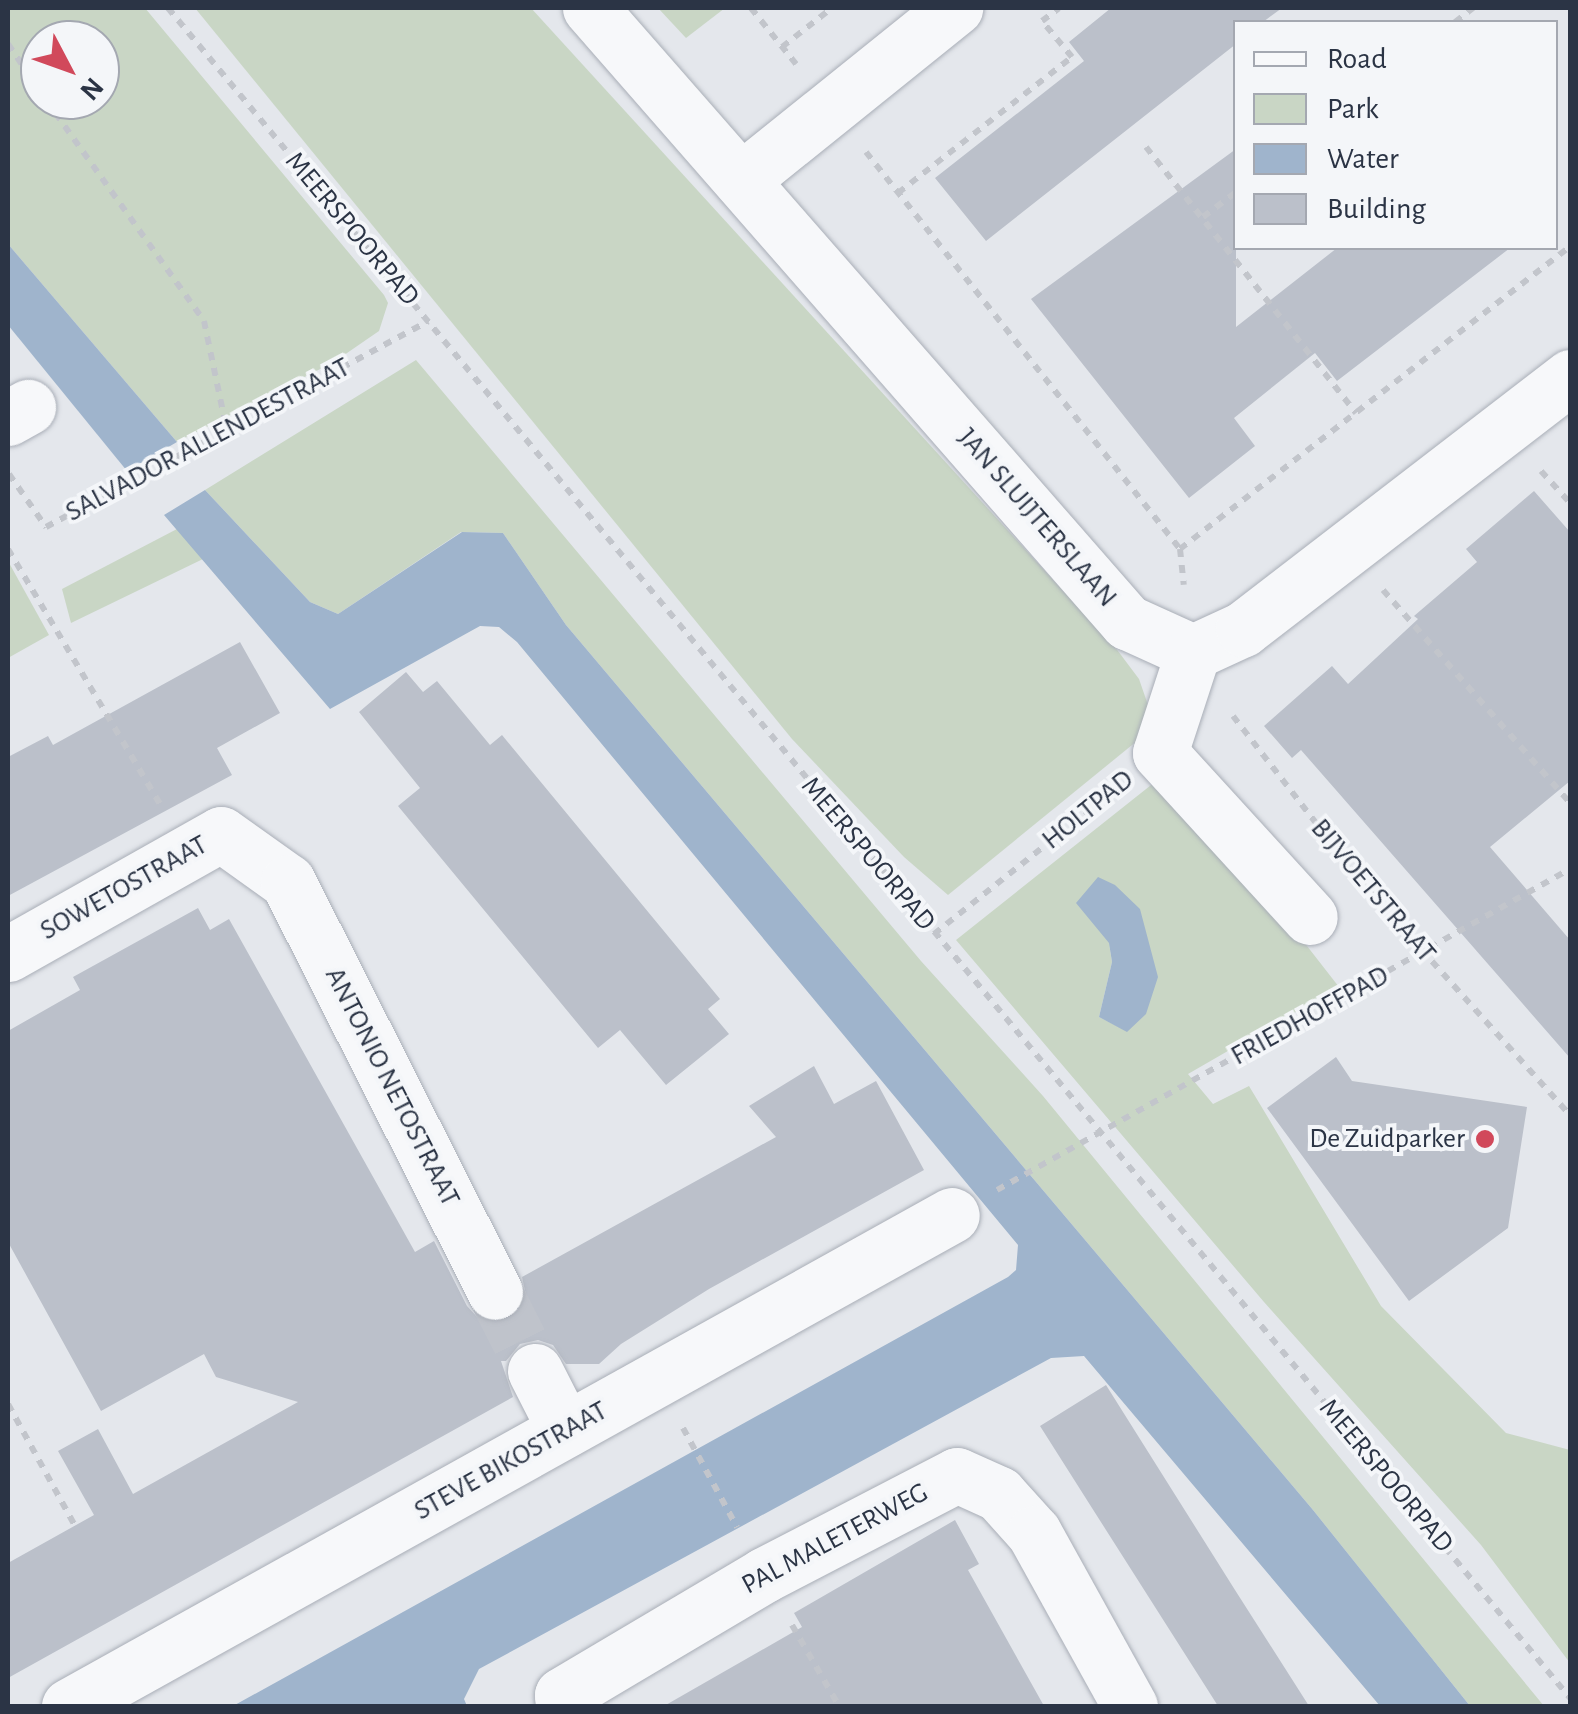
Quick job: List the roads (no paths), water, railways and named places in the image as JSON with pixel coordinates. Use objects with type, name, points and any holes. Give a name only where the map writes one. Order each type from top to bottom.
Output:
[{"type":"street","name":"JAN SLUIJTERSLAAN","points":[[590,8],[1128,622],[1193,652]]},
{"type":"street","points":[[741,180],[955,8]]},
{"type":"street","points":[[1193,652],[1243,629],[1570,377]]},
{"type":"street","name":"HOLTPAD","points":[[1193,652],[1160,753],[1310,917]]},
{"type":"street","name":"SOWETOSTRAAT","points":[[8,954],[221,834],[288,882]]},
{"type":"street","name":"ANTONIO NETOSTRAAT","points":[[288,882],[495,1292]]},
{"type":"street","name":"STEVE BIKOSTRAAT","points":[[69,1706],[952,1214]]},
{"type":"street","points":[[534,1371],[564,1430]]},
{"type":"street","name":"PAL MALETERWEG","points":[[562,1701],[758,1563],[957,1474],[999,1494],[1034,1532],[1130,1706]]},
{"type":"water","points":[[8,244],[177,442],[127,471],[8,325]]},
{"type":"water","points":[[205,490],[310,602],[338,614],[462,532],[503,533],[566,625],[1313,1510],[1470,1706],[1380,1706],[1084,1356],[1051,1358],[479,1669],[464,1699],[467,1706],[233,1706],[1008,1277],[1016,1270],[1018,1245],[517,642],[499,627],[480,626],[330,709],[164,515]]},
{"type":"water","points":[[1098,877],[1115,885],[1140,909],[1158,977],[1146,1014],[1127,1032],[1099,1017],[1112,962],[1109,943],[1076,903]]},
{"type":"tunnel","points":[[495,1292],[535,1371]]},
{"type":"place","name":"De Zuidparker","points":[[1485,1139]]}]
